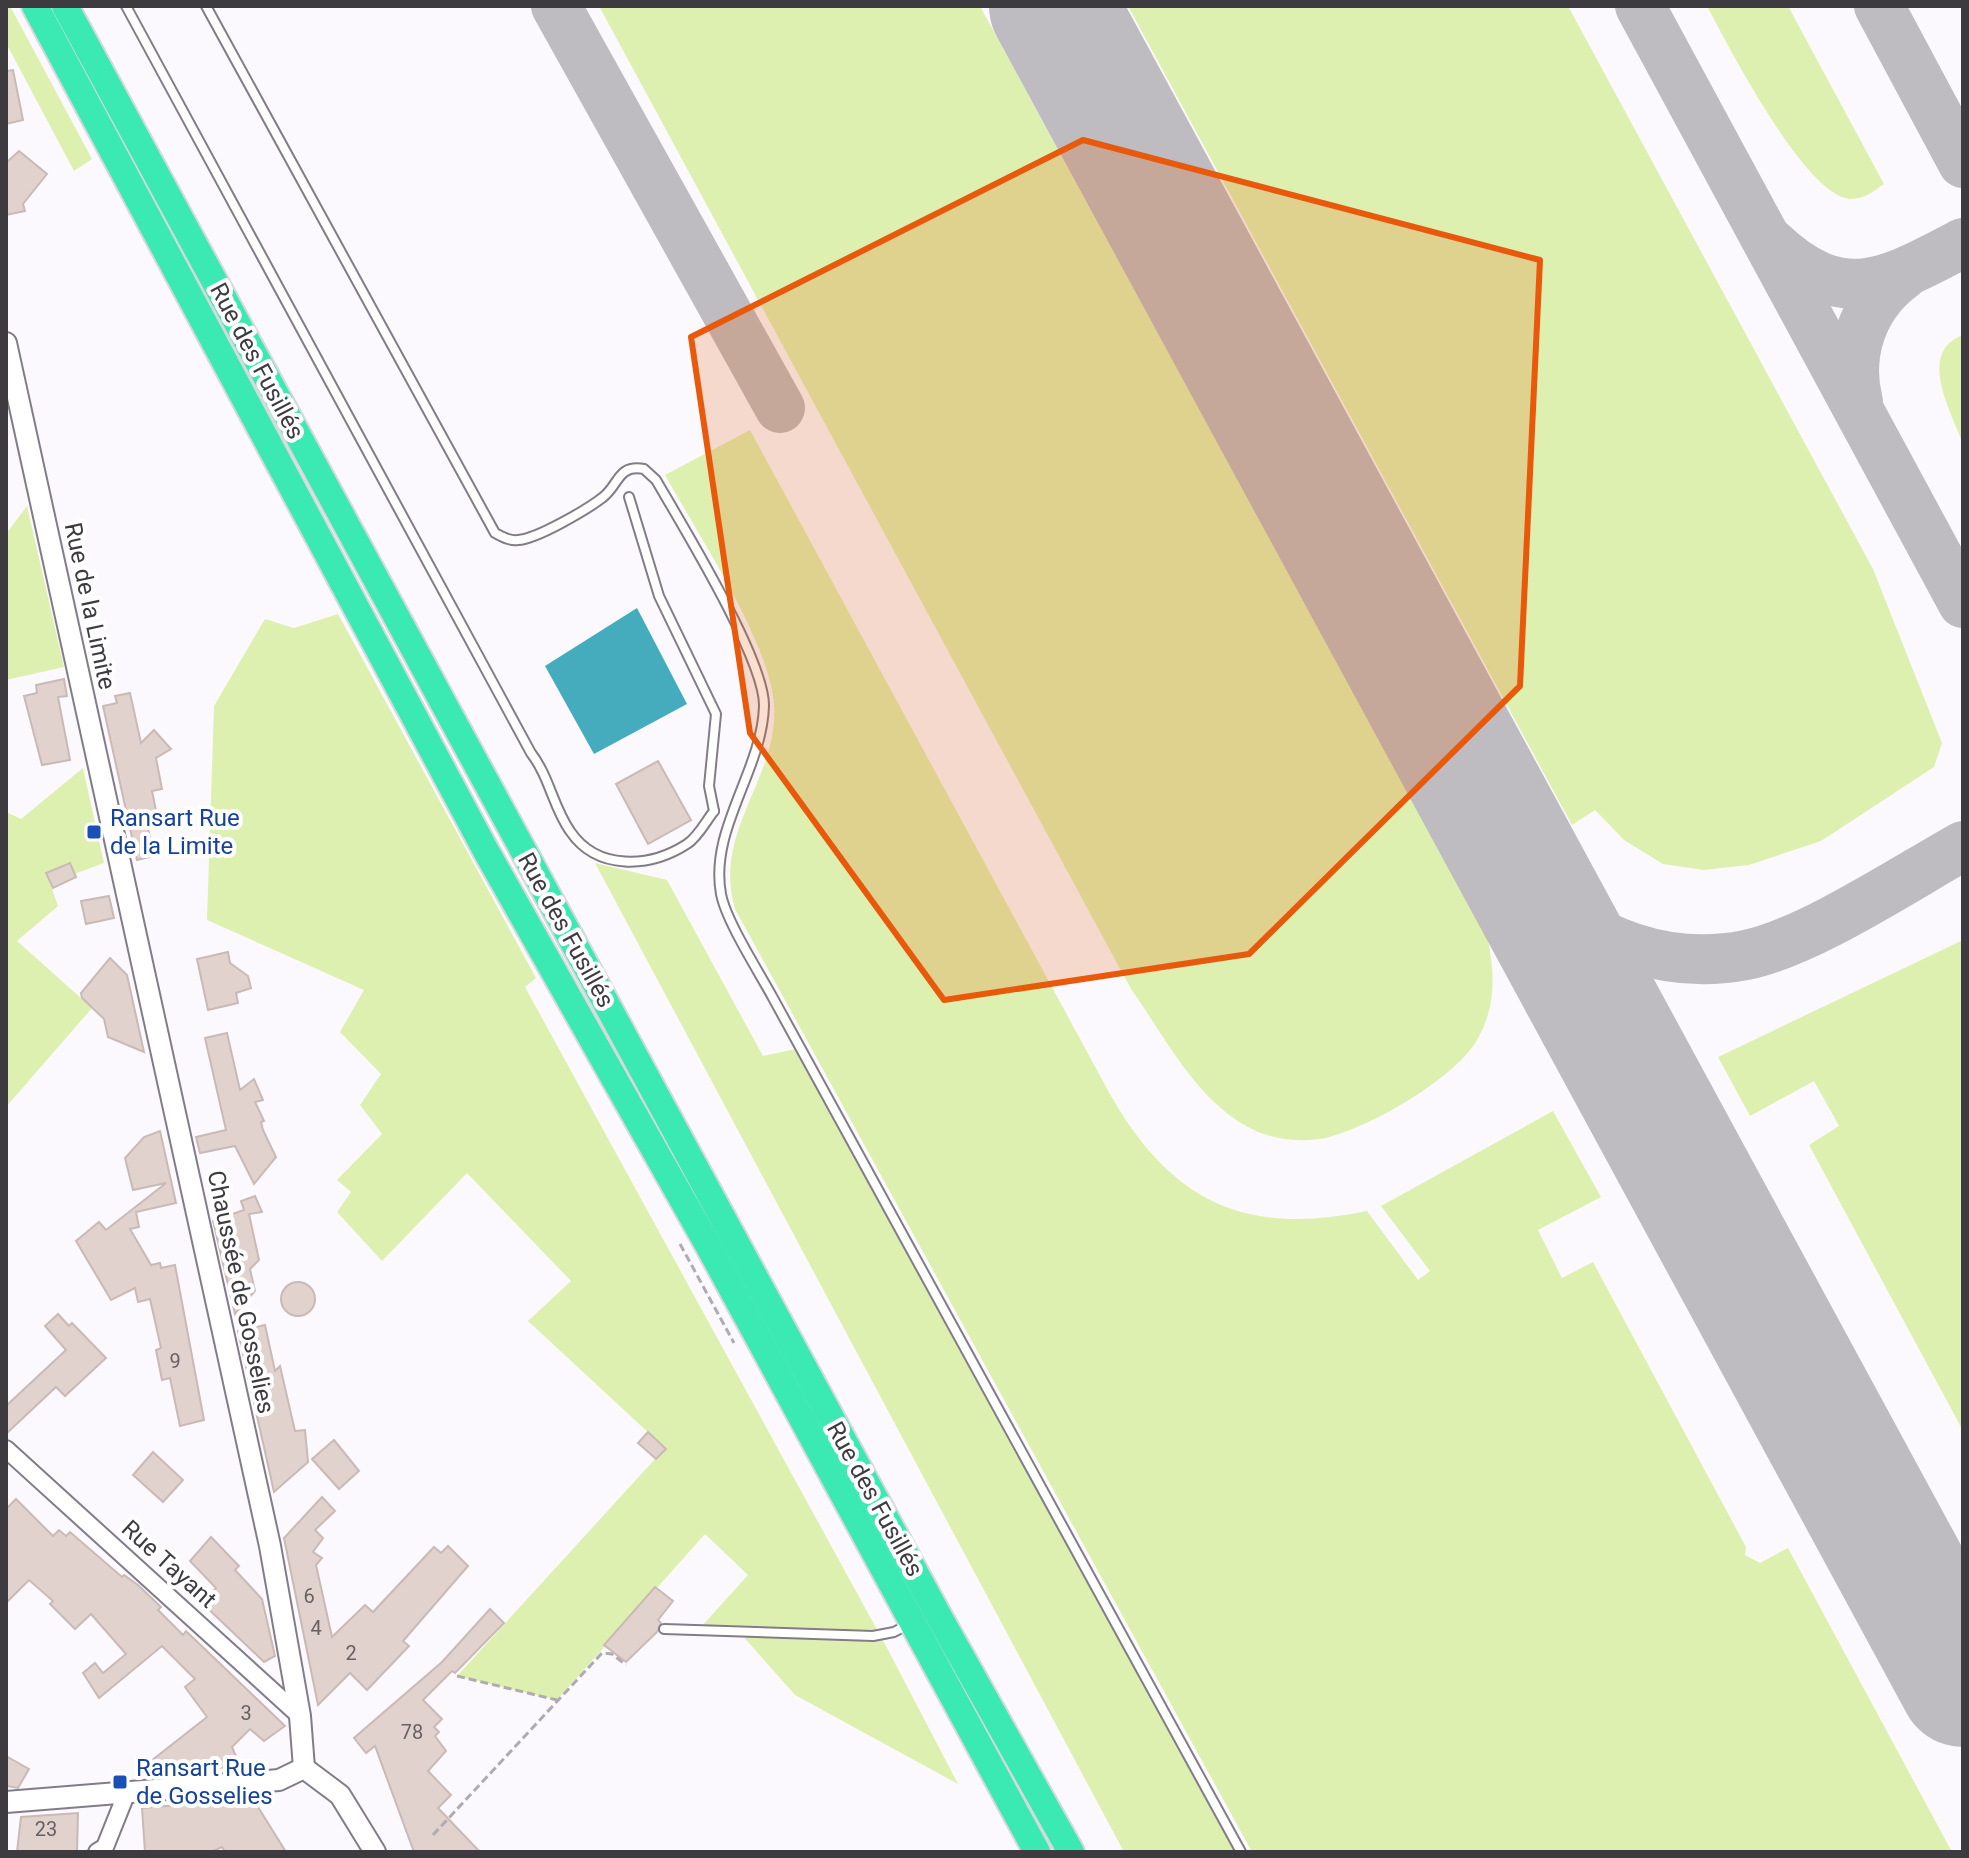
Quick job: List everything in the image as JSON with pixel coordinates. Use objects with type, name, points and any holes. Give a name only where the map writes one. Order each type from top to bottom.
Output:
[{"type":"highway","name":"Rue des Fusillés","points":[[35,6],[486,851],[708,1245],[1037,1852]]},
{"type":"highway","name":"Rue des Fusillés","points":[[65,6],[905,1554],[1071,1852]]},
{"type":"street","name":"Rue de la Limite","points":[[6,343],[124,880]]},
{"type":"street","name":"Chaussée de Gosselies","points":[[124,880],[270,1546],[300,1716],[304,1768]]},
{"type":"street","name":"Rue Tayant","points":[[6,1449],[300,1716]]},
{"type":"street","points":[[6,1802],[279,1780],[304,1768],[340,1795],[375,1852]]},
{"type":"street","points":[[97,1852],[105,1847],[127,1792]]},
{"type":"lane","points":[[126,6],[439,587],[531,753],[546,773],[570,832],[611,861],[637,864],[689,843],[714,811],[709,786],[716,714],[659,596],[629,497]]},
{"type":"lane","points":[[206,6],[495,533],[518,540],[536,535],[602,498],[616,478],[627,469],[644,469],[656,480],[759,676],[764,704],[754,761],[718,862],[722,898],[773,998],[1241,1852]]},
{"type":"lane","points":[[714,811],[732,817]]},
{"type":"lane","points":[[664,1629],[873,1636],[894,1632],[911,1623]]},
{"type":"path","points":[[433,1835],[602,1653],[612,1654],[626,1665]]},
{"type":"path","points":[[457,1676],[557,1700]]},
{"type":"highlighted area","points":[[1083,140],[1540,260],[1520,686],[1249,954],[944,1000],[750,733],[691,337]]},
{"type":"green space","points":[[6,6],[10,6],[92,159],[74,171],[6,43]]},
{"type":"green space","points":[[599,6],[980,6],[1488,940],[1493,979],[1488,1016],[1466,1055],[1429,1087],[1383,1115],[1338,1134],[1320,1139],[1286,1139],[1254,1130],[1234,1118],[1184,1068],[1131,989]]},
{"type":"green space","points":[[1128,6],[1568,6],[1873,569],[1942,743],[1934,767],[1821,841],[1749,865],[1704,870],[1663,864],[1624,840],[1595,810],[1572,825]]},
{"type":"green space","points":[[1707,6],[1788,6],[1884,184],[1871,193],[1851,199],[1827,188],[1787,143],[1767,113]]},
{"type":"green space","points":[[1963,335],[1963,444],[1946,400],[1939,369],[1949,343]]},
{"type":"green space","points":[[750,430],[1111,1096],[1135,1133],[1160,1163],[1187,1186],[1216,1203],[1249,1214],[1284,1219],[1324,1218],[1367,1211],[1418,1280],[1430,1271],[1381,1206],[1553,1111],[1601,1197],[1538,1230],[1562,1278],[1593,1262],[1746,1547],[1745,1555],[1760,1563],[1788,1548],[1952,1852],[1252,1852],[735,909],[730,881],[732,854],[767,757],[773,732],[774,705],[760,651],[746,620],[665,475]]},
{"type":"green space","points":[[27,506],[64,667],[6,680],[6,534]]},
{"type":"green space","points":[[338,614],[536,978],[525,987],[886,1646],[958,1784],[795,1695],[741,1634],[701,1627],[748,1575],[705,1534],[557,1700],[457,1676],[665,1448],[528,1321],[571,1281],[467,1173],[382,1261],[337,1212],[351,1192],[337,1180],[382,1134],[360,1105],[381,1074],[340,1032],[364,990],[207,920],[214,706],[265,619],[294,628]]},
{"type":"green space","points":[[83,768],[104,863],[50,883],[58,906],[17,941],[92,1008],[6,1107],[6,812],[21,819]]},
{"type":"green space","points":[[595,863],[667,880],[763,1056],[800,1048],[1242,1852],[1124,1852]]},
{"type":"green space","points":[[1963,940],[1961,1427],[1809,1145],[1839,1126],[1814,1081],[1750,1116],[1718,1057]]},
{"type":"water","points":[[637,608],[687,704],[594,754],[545,666]]},
{"type":"building","points":[[13,70],[23,120],[6,124],[6,71]]},
{"type":"building","points":[[19,151],[47,174],[23,204],[25,211],[6,215],[6,163]]},
{"type":"building","points":[[64,679],[67,696],[58,697],[70,760],[42,765],[24,696],[37,693],[36,685]]},
{"type":"building","points":[[130,693],[141,743],[154,730],[171,749],[156,758],[162,789],[152,791],[158,820],[147,822],[153,856],[137,860],[103,706],[117,703],[115,696]]},
{"type":"building","points":[[658,761],[691,820],[648,844],[616,784]]},
{"type":"building","points":[[70,863],[76,877],[53,888],[46,873]]},
{"type":"building","points":[[109,896],[114,918],[86,924],[81,901]]},
{"type":"building","points":[[228,952],[230,963],[248,976],[251,988],[236,993],[238,1003],[208,1010],[197,959]]},
{"type":"building","points":[[110,958],[127,975],[144,1052],[108,1037],[104,1019],[82,998],[81,993]]},
{"type":"building","points":[[227,1033],[240,1090],[254,1079],[263,1100],[255,1102],[264,1121],[261,1122],[263,1130],[276,1157],[254,1184],[235,1146],[200,1153],[196,1137],[226,1130],[205,1038]]},
{"type":"building","points":[[160,1131],[176,1203],[136,1212],[139,1227],[130,1229],[151,1265],[160,1263],[161,1268],[175,1265],[204,1420],[180,1426],[170,1378],[162,1380],[156,1350],[161,1348],[150,1299],[138,1302],[135,1288],[111,1300],[76,1241],[99,1222],[106,1230],[166,1183],[133,1190],[125,1158],[144,1137]]},
{"type":"building","points":[[255,1196],[262,1212],[249,1214],[259,1260],[250,1269],[255,1291],[235,1314],[213,1221],[244,1210],[241,1201]]},
{"type":"building","points":[[298,1282],[310,1287],[315,1299],[310,1311],[298,1316],[286,1311],[281,1299],[286,1287]]},
{"type":"building","points":[[58,1314],[69,1326],[72,1323],[106,1358],[65,1396],[56,1387],[6,1434],[6,1406],[66,1350],[45,1326]]},
{"type":"building","points":[[265,1325],[275,1371],[280,1366],[295,1431],[305,1430],[308,1462],[274,1492],[238,1331]]},
{"type":"building","points":[[648,1432],[666,1449],[656,1459],[638,1443]]},
{"type":"building","points":[[334,1440],[359,1471],[339,1489],[312,1459]]},
{"type":"building","points":[[153,1452],[183,1480],[163,1502],[133,1475]]},
{"type":"building","points":[[322,1497],[335,1511],[315,1530],[323,1538],[313,1552],[322,1558],[316,1565],[332,1637],[365,1605],[373,1612],[434,1547],[441,1553],[448,1546],[468,1566],[403,1641],[409,1646],[367,1690],[350,1673],[318,1705],[284,1538]]},
{"type":"building","points":[[16,1499],[53,1536],[59,1530],[66,1536],[70,1532],[122,1577],[124,1575],[138,1585],[183,1635],[186,1631],[285,1726],[264,1741],[250,1729],[232,1747],[240,1766],[166,1773],[165,1765],[142,1768],[207,1717],[185,1687],[195,1679],[162,1646],[99,1698],[83,1673],[95,1663],[103,1673],[126,1654],[91,1614],[75,1629],[50,1604],[53,1601],[29,1580],[6,1603],[6,1509]]},
{"type":"building","points":[[211,1537],[239,1566],[235,1570],[262,1599],[275,1656],[264,1662],[202,1603],[216,1588],[190,1561]]},
{"type":"building","points":[[655,1587],[673,1601],[658,1620],[661,1623],[658,1631],[626,1662],[604,1645]]},
{"type":"building","points":[[490,1609],[504,1623],[455,1673],[452,1671],[423,1700],[442,1719],[434,1727],[439,1732],[435,1736],[446,1751],[428,1771],[451,1795],[438,1808],[480,1852],[414,1852],[375,1746],[366,1753],[354,1738],[442,1662]]},
{"type":"building","points":[[6,1756],[29,1769],[18,1788],[6,1786]]},
{"type":"building","points":[[253,1799],[286,1852],[225,1852],[222,1847],[211,1852],[145,1852],[142,1808]]},
{"type":"building","points":[[78,1813],[77,1852],[17,1852],[21,1817]]},
{"type":"taxiway","points":[[556,6],[780,408]]},
{"type":"taxiway","points":[[1640,6],[1963,603]]},
{"type":"taxiway","points":[[1879,6],[1963,163]]},
{"type":"taxiway","points":[[1771,243],[1797,264],[1821,277],[1844,283],[1866,283],[1888,278],[1963,243]]},
{"type":"taxiway","points":[[1858,402],[1854,366],[1861,332],[1877,301],[1903,275]]},
{"type":"taxiway","points":[[1495,818],[1537,884],[1580,923],[1632,948],[1689,959],[1746,955],[1798,937],[1827,924],[1963,846]]},
{"type":"runway","points":[[1053,6],[1963,1683]]},
{"type":"place","name":"Ransart Rue de la Limite","points":[[94,832]]},
{"type":"place","name":"Ransart Rue de Gosselies","points":[[120,1782]]}]
